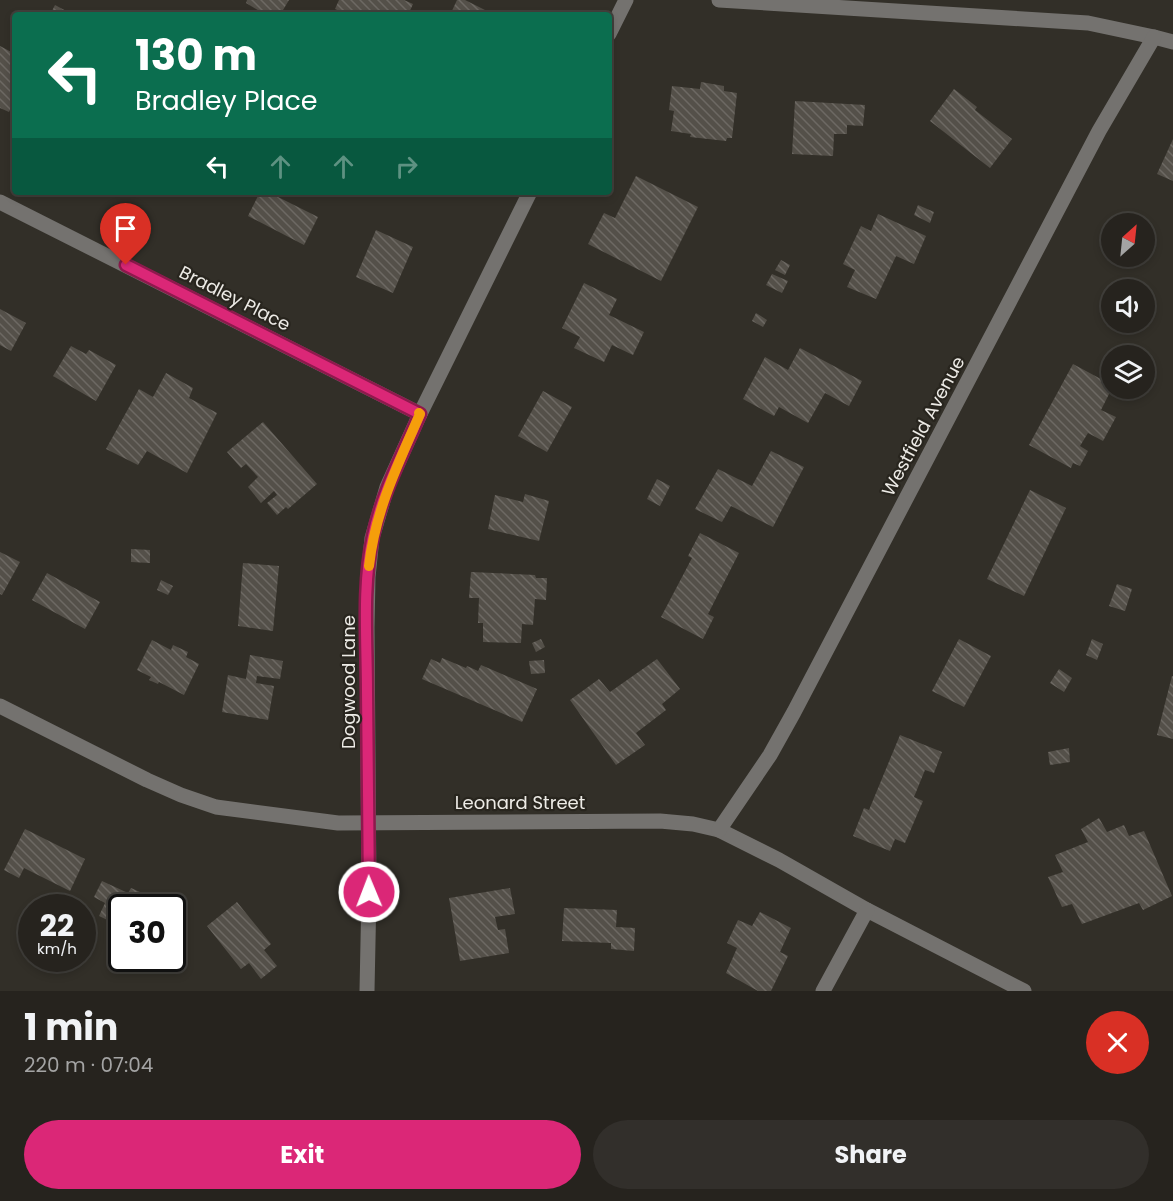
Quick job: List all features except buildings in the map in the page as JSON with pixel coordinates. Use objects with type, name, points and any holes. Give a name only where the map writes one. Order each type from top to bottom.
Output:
[{"type":"street","points":[[612,28],[626,0]]},
{"type":"street","points":[[719,0],[1088,23],[1173,42]]},
{"type":"street","name":"Westfield Avenue","points":[[719,830],[770,756],[1099,131],[1154,37]]},
{"type":"street","name":"Dogwood Lane","points":[[366,991],[369,940],[367,627],[368,577],[372,538],[387,488],[420,414],[529,195]]},
{"type":"street","name":"Bradley Place","points":[[0,202],[420,414]]},
{"type":"street","name":"Leonard Street","points":[[0,706],[147,780],[216,807],[338,823],[660,821],[693,824],[719,830],[1024,991]]},
{"type":"street","points":[[823,991],[867,910]]},
{"type":"slow traffic","points":[[369,566],[372,538],[378,514],[419,413]]},
{"type":"route","points":[[126,265],[420,414],[387,488],[372,538],[368,577],[367,627],[369,892]]}]
